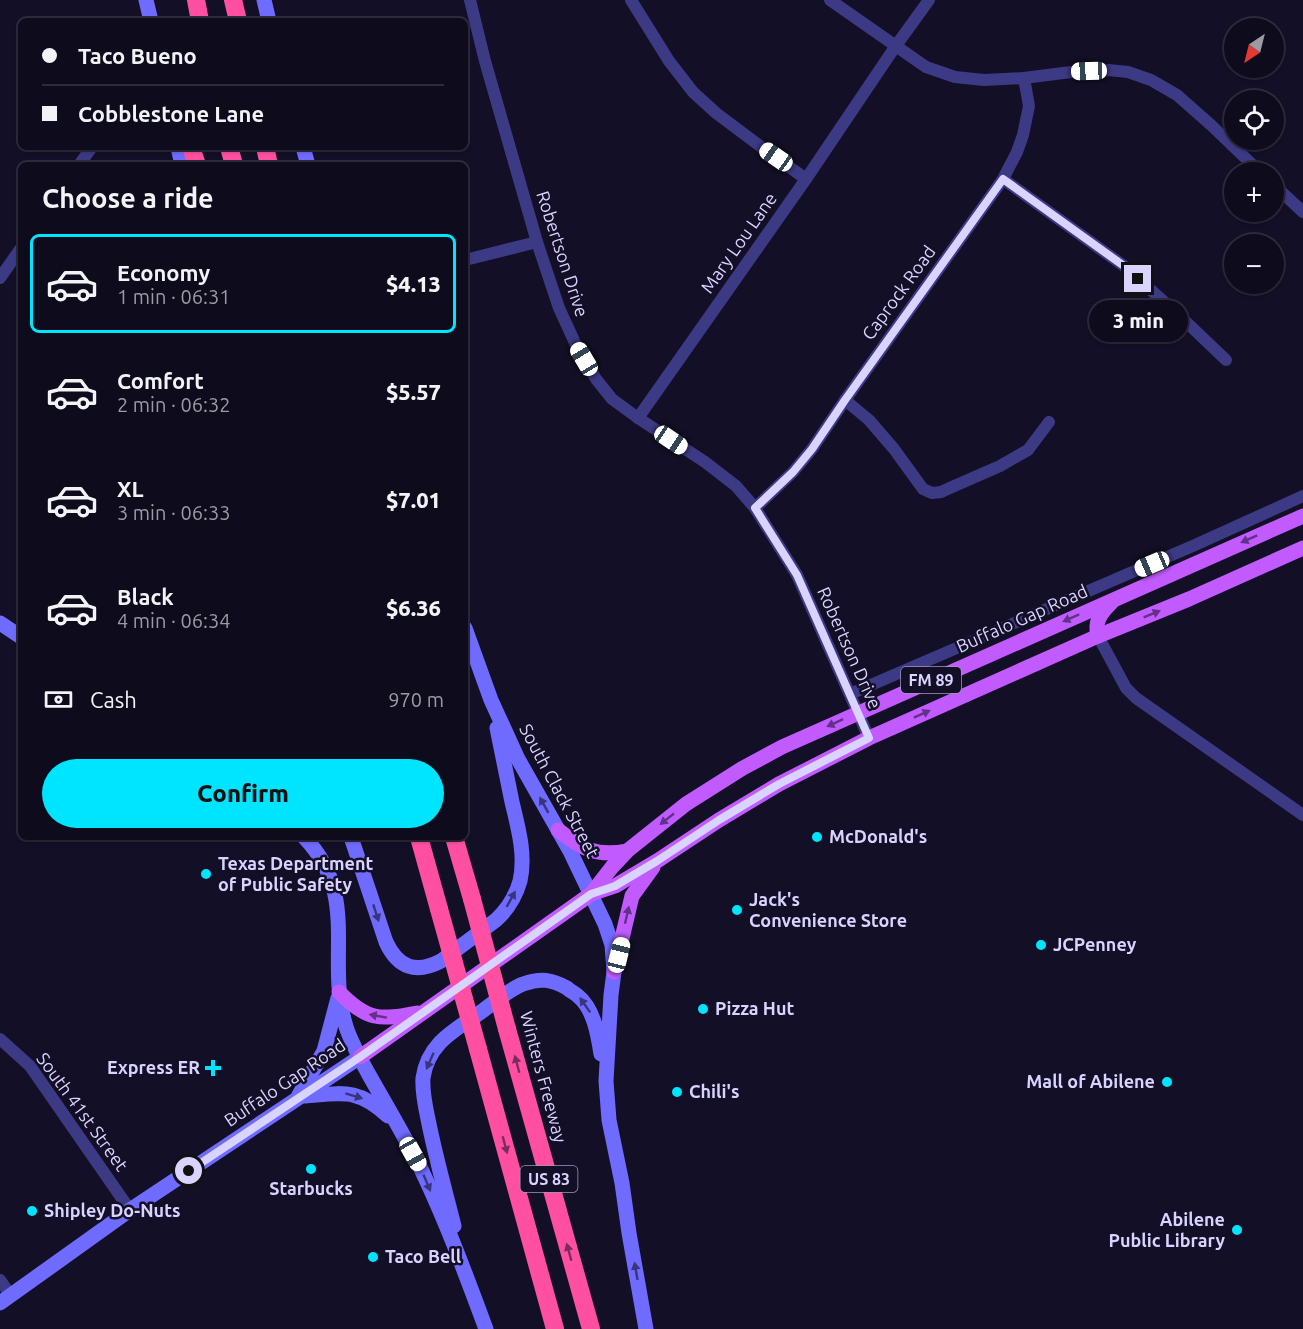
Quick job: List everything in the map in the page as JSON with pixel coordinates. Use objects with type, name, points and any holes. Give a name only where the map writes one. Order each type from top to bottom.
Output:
[{"type":"highway","points":[[196,0],[199,18]]},
{"type":"highway","points":[[234,0],[237,18]]},
{"type":"highway","name":"US 83","points":[[420,840],[555,1329]]},
{"type":"highway","name":"Winters Freeway","points":[[455,840],[591,1329]]},
{"type":"highway","points":[[531,1240],[548,1329]]},
{"type":"main road","points":[[146,0],[150,18]]},
{"type":"main road","points":[[264,0],[268,18]]},
{"type":"main road","name":"Buffalo Gap Road","points":[[591,894],[627,850],[686,804],[743,768],[782,747],[1303,516]]},
{"type":"main road","name":"Buffalo Gap Road","points":[[5,1299],[130,1210],[360,1057],[591,894],[615,886],[779,784],[869,738],[1303,548]]},
{"type":"main road","points":[[1098,636],[1096,629],[1100,616],[1116,598]]},
{"type":"main road","points":[[0,623],[18,635]]},
{"type":"main road","name":"South Clack Street","points":[[468,636],[491,700],[518,759],[570,851],[605,924],[612,945],[614,972],[606,1081],[609,1120],[622,1183],[646,1329]]},
{"type":"main road","points":[[352,840],[390,953],[406,966],[414,968],[432,966],[503,914],[520,880],[522,853],[491,700]]},
{"type":"main road","points":[[558,830],[575,844],[589,850],[610,854],[627,850]]},
{"type":"main road","points":[[306,840],[321,858],[336,896],[339,992],[345,1024],[360,1057],[421,1168],[464,1267],[486,1329]]},
{"type":"main road","points":[[614,972],[632,896],[657,861]]},
{"type":"main road","points":[[464,1267],[430,1132],[423,1093],[423,1078],[438,1043],[520,985],[540,979],[559,984],[578,995],[585,1004],[599,1038],[606,1081]]},
{"type":"main road","points":[[339,992],[363,1012],[374,1017],[384,1018],[423,1012]]},
{"type":"main road","points":[[299,1097],[324,1051],[339,992]]},
{"type":"main road","points":[[299,1097],[345,1093],[366,1099],[397,1126]]},
{"type":"street","name":"Robertson Drive","points":[[470,0],[485,61],[537,242],[559,308],[576,345],[596,379],[612,399],[705,462],[736,486],[755,508],[797,575],[869,738]]},
{"type":"street","points":[[630,0],[669,61],[693,92],[716,113],[806,179]]},
{"type":"street","points":[[830,0],[926,67],[955,77],[984,80],[1108,70],[1128,72],[1151,80],[1177,95],[1250,162]]},
{"type":"street","name":"Mary Lou Lane","points":[[638,418],[929,0]]},
{"type":"street","name":"Caprock Road","points":[[755,508],[793,472],[812,449],[1003,179],[1023,135],[1029,106],[1024,78]]},
{"type":"street","points":[[1003,179],[1124,266],[1226,360]]},
{"type":"street","points":[[1284,194],[1303,212]]},
{"type":"street","points":[[468,259],[537,242]]},
{"type":"street","points":[[0,278],[18,252]]},
{"type":"street","points":[[845,400],[869,420],[894,448],[923,489],[932,493],[941,492],[1000,466],[1028,450],[1049,422]]},
{"type":"street","points":[[850,694],[1303,496]]},
{"type":"street","points":[[1098,636],[1126,688],[1136,698],[1303,815]]},
{"type":"street","name":"South 41st Street","points":[[0,1039],[30,1066],[130,1210]]},
{"type":"street","points":[[0,1280],[5,1299]]},
{"type":"place","name":"McDonald's","points":[[817,837]]},
{"type":"place","name":"Texas Department of Public Safety","points":[[206,874]]},
{"type":"place","name":"Jack's Convenience Store","points":[[737,910]]},
{"type":"place","name":"JCPenney","points":[[1041,945]]},
{"type":"place","name":"Pizza Hut","points":[[703,1009]]},
{"type":"place","name":"Express ER","points":[[213,1068]]},
{"type":"place","name":"Mall of Abilene","points":[[1167,1082]]},
{"type":"place","name":"Chili's","points":[[677,1092]]},
{"type":"place","name":"Starbucks","points":[[311,1169]]},
{"type":"place","name":"Shipley Do-Nuts","points":[[32,1211]]},
{"type":"place","name":"Abilene Public Library","points":[[1237,1230]]},
{"type":"place","name":"Taco Bell","points":[[373,1257]]},
{"type":"route","points":[[189,1171],[360,1057],[591,894],[615,886],[779,784],[869,738],[797,575],[755,508],[793,472],[812,449],[1003,179],[1124,266],[1138,279]]}]
